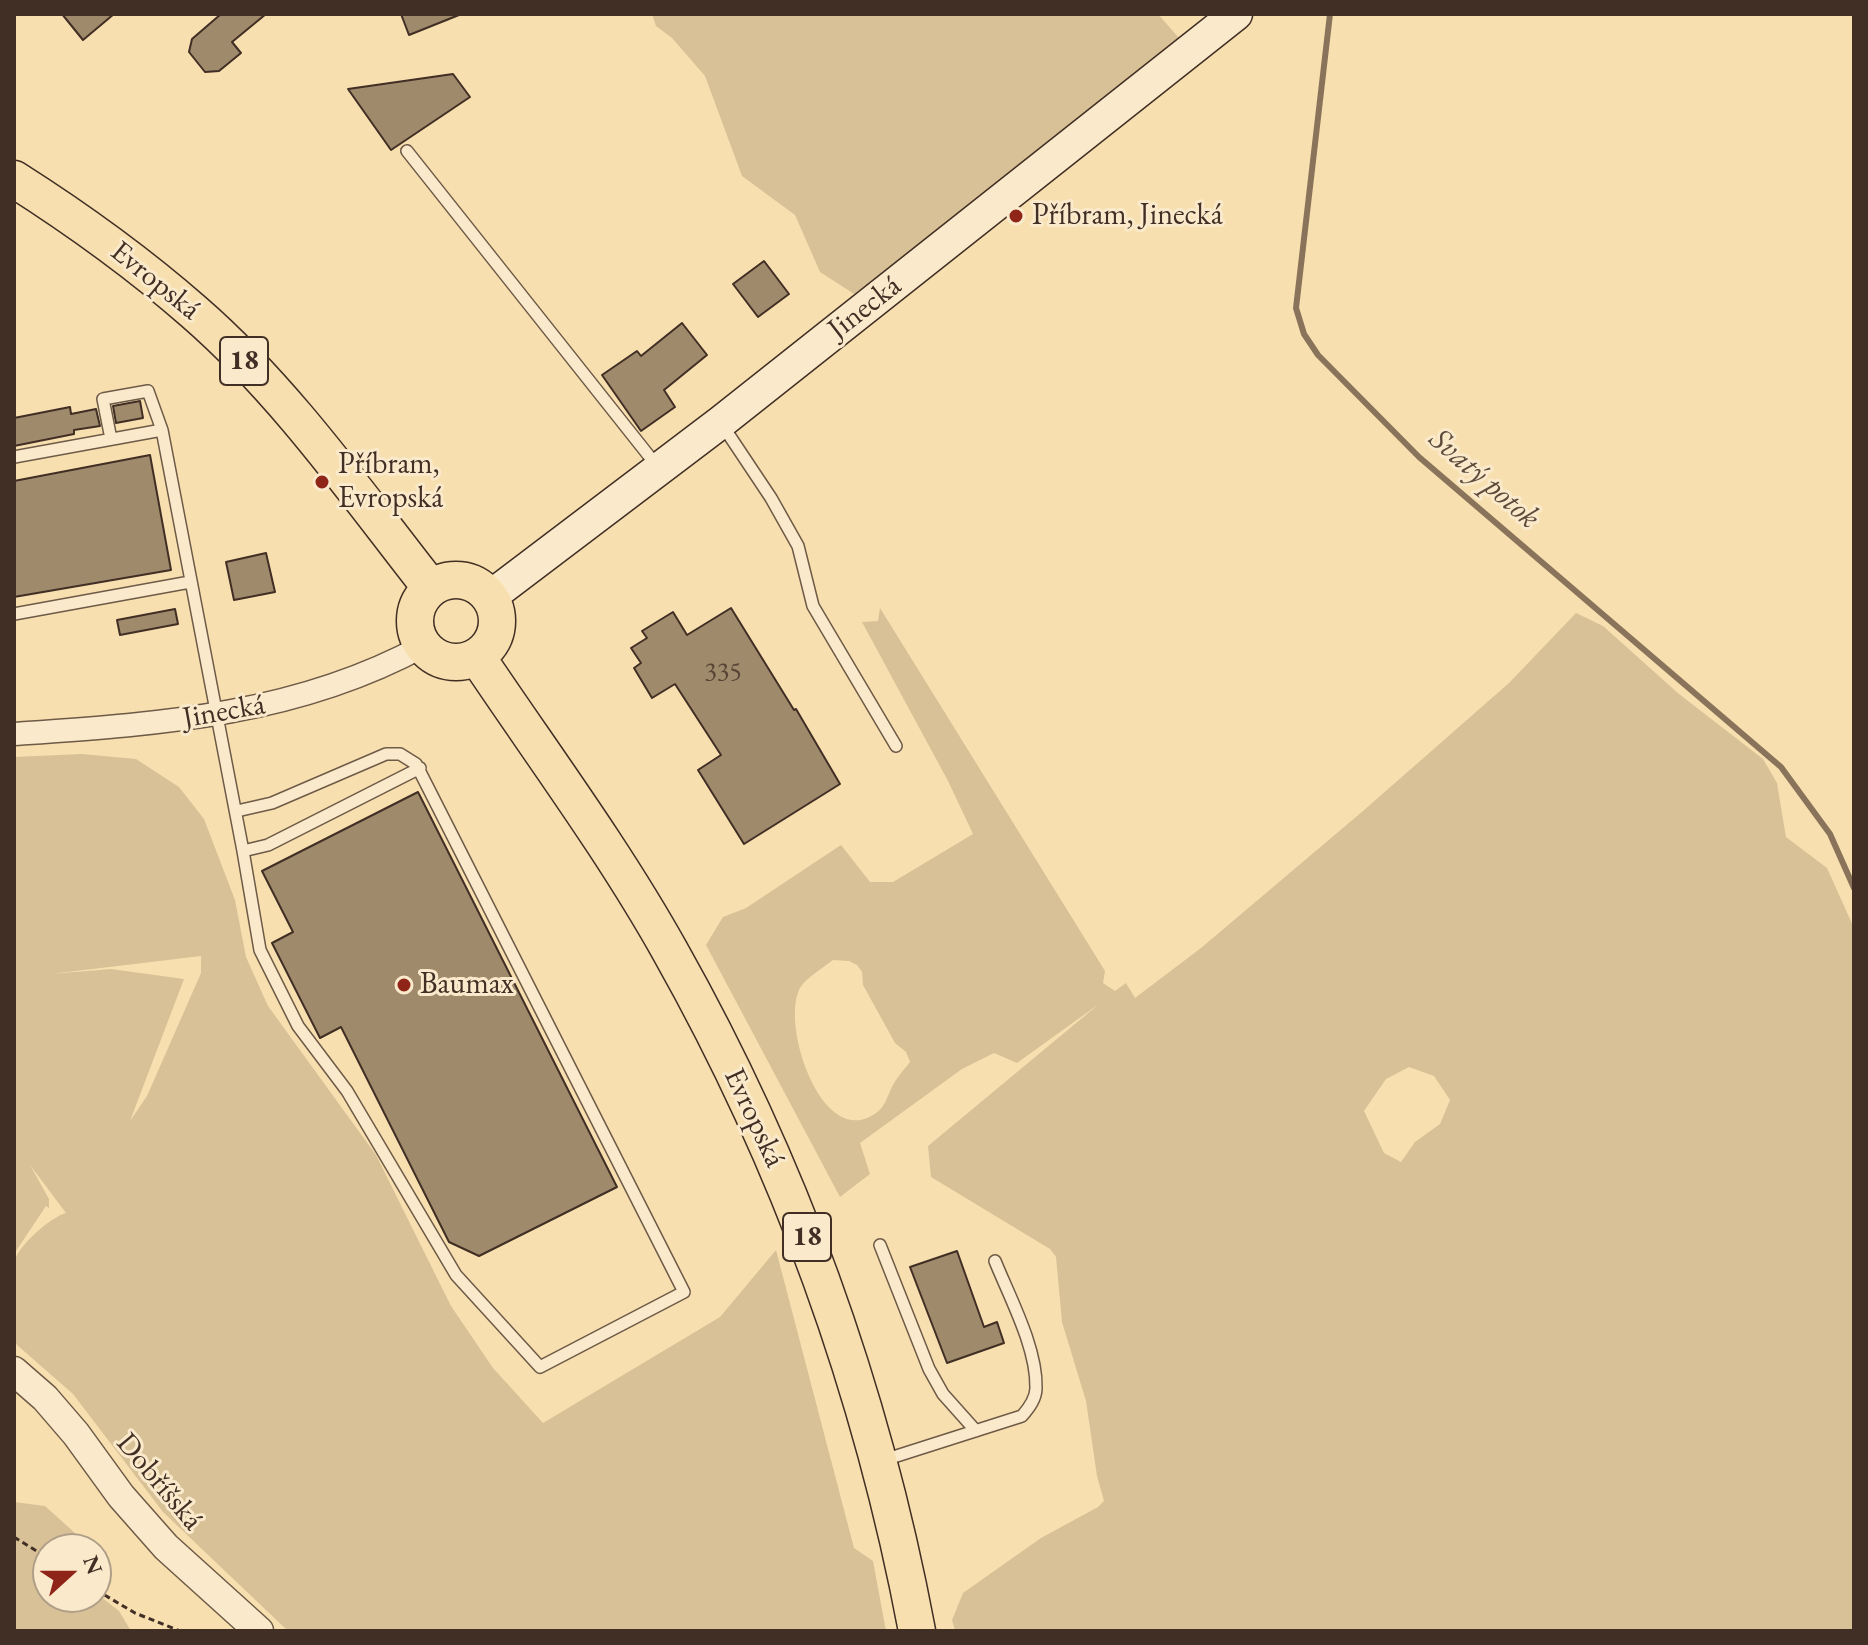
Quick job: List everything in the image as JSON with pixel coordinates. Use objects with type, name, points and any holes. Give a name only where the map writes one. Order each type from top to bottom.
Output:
[{"type":"main road","name":"Jinecká","points":[[490,597],[721,422],[1221,21]]},
{"type":"main road","name":"Evropská","points":[[14,179],[109,243],[195,313],[284,405],[431,588]]},
{"type":"main road","points":[[458,580],[476,584],[490,597],[497,615],[496,635],[477,657],[468,661],[448,662],[423,646],[415,620],[419,602],[431,588],[439,583],[458,580]]},
{"type":"main road","name":"Evropská","points":[[477,657],[622,871],[669,949],[715,1034],[802,1226],[879,1461],[905,1565],[917,1631]]},
{"type":"street","name":"Jinecká","points":[[14,734],[150,724],[217,715],[317,692],[358,677],[423,646]]},
{"type":"street","name":"Dobříšská","points":[[14,1371],[45,1398],[76,1434],[121,1496],[166,1547],[259,1631]]},
{"type":"lane","points":[[407,151],[660,469]]},
{"type":"lane","points":[[111,439],[103,399],[148,391],[162,430],[237,811],[260,950],[298,1026],[347,1091],[456,1275],[540,1367],[684,1292],[420,768],[406,756],[386,754],[272,803],[237,811]]},
{"type":"lane","points":[[721,422],[798,546],[813,606],[896,746]]},
{"type":"lane","points":[[14,457],[162,430]]},
{"type":"lane","points":[[14,614],[190,582]]},
{"type":"lane","points":[[243,851],[268,845],[420,768]]},
{"type":"lane","points":[[880,1245],[929,1369],[943,1394],[976,1431]]},
{"type":"lane","points":[[879,1461],[1022,1416],[1031,1406],[1036,1390],[1030,1352],[995,1261]]},
{"type":"path","points":[[14,1537],[32,1548]]},
{"type":"path","points":[[112,1599],[135,1613],[180,1631]]},
{"type":"shaded area","points":[[652,14],[1158,14],[1186,46],[854,294],[820,272],[795,215],[742,176],[705,76],[672,38],[656,26]]},
{"type":"shaded area","points":[[880,608],[1105,971],[1103,983],[1115,991],[1126,983],[1135,998],[1201,948],[1363,811],[1509,683],[1576,613],[1603,626],[1679,694],[1763,759],[1777,783],[1786,837],[1827,868],[1854,928],[1854,1631],[955,1631],[952,1620],[963,1593],[1041,1538],[1104,1501],[1097,1476],[1086,1401],[1062,1322],[1056,1257],[1050,1249],[931,1177],[928,1146],[1099,1004],[1017,1063],[994,1053],[962,1069],[860,1143],[870,1174],[840,1197],[706,945],[723,917],[746,908],[841,845],[870,882],[893,882],[973,834],[948,781],[862,622],[878,621]],"holes":[[[833,960],[857,965],[862,972],[863,985],[895,1043],[906,1052],[910,1062],[879,1110],[856,1120],[839,1115],[823,1100],[810,1079],[796,1028],[795,1005],[800,988]],[[1409,1067],[1434,1076],[1450,1100],[1440,1124],[1415,1142],[1401,1162],[1384,1153],[1364,1111],[1386,1079]]]},
{"type":"shaded area","points":[[82,754],[136,759],[179,787],[204,819],[235,900],[246,957],[268,1006],[376,1155],[451,1306],[493,1368],[543,1423],[720,1317],[776,1250],[854,1548],[873,1561],[886,1631],[288,1631],[163,1512],[73,1394],[14,1339],[12,1281],[16,1256],[36,1233],[66,1213],[30,1165],[49,1199],[49,1208],[46,1206],[14,1254],[14,757]],"holes":[[[201,956],[201,973],[147,1096],[130,1121],[184,979],[111,969],[51,974]]]},
{"type":"shaded area","points":[[14,1502],[45,1506],[75,1533],[32,1533],[32,1613],[112,1613],[112,1606],[131,1631],[14,1631]]},
{"type":"building","points":[[62,14],[114,14],[83,40]]},
{"type":"building","points":[[221,14],[266,14],[232,42],[241,53],[219,71],[205,72],[189,52],[192,39]]},
{"type":"building","points":[[401,14],[459,14],[459,15],[409,35]]},
{"type":"building","points":[[453,74],[470,97],[391,150],[348,89]]},
{"type":"building","points":[[764,261],[789,294],[758,317],[733,284]]},
{"type":"building","points":[[682,323],[707,355],[664,390],[675,407],[641,431],[602,375],[637,351],[641,356]]},
{"type":"building","points":[[140,401],[143,418],[116,423],[113,406]]},
{"type":"building","points":[[70,407],[71,414],[96,409],[100,426],[14,446],[14,418]]},
{"type":"building","points":[[150,455],[171,570],[14,597],[14,481]]},
{"type":"building","points":[[266,553],[275,592],[234,600],[226,562]]},
{"type":"building","points":[[731,608],[840,784],[744,844],[698,770],[721,755],[675,684],[652,698],[634,668],[641,663],[631,648],[647,638],[642,631],[673,612],[687,635]]},
{"type":"building","points":[[175,609],[178,624],[120,635],[117,620]]},
{"type":"building","name":"Baumax","points":[[418,792],[617,1187],[479,1256],[449,1242],[341,1027],[320,1038],[272,943],[293,932],[262,871]]},
{"type":"building","points":[[957,1251],[984,1327],[997,1322],[1004,1343],[947,1363],[910,1267]]},
{"type":"waterway","name":"Svatý potok","points":[[1330,14],[1296,308],[1304,334],[1318,355],[1419,457],[1781,767],[1830,834],[1854,888]]},
{"type":"place","name":"Příbram, Jinecká","points":[[1016,216]]},
{"type":"place","name":"Příbram, Evropská","points":[[322,482]]},
{"type":"place","name":"Baumax","points":[[404,985]]}]
